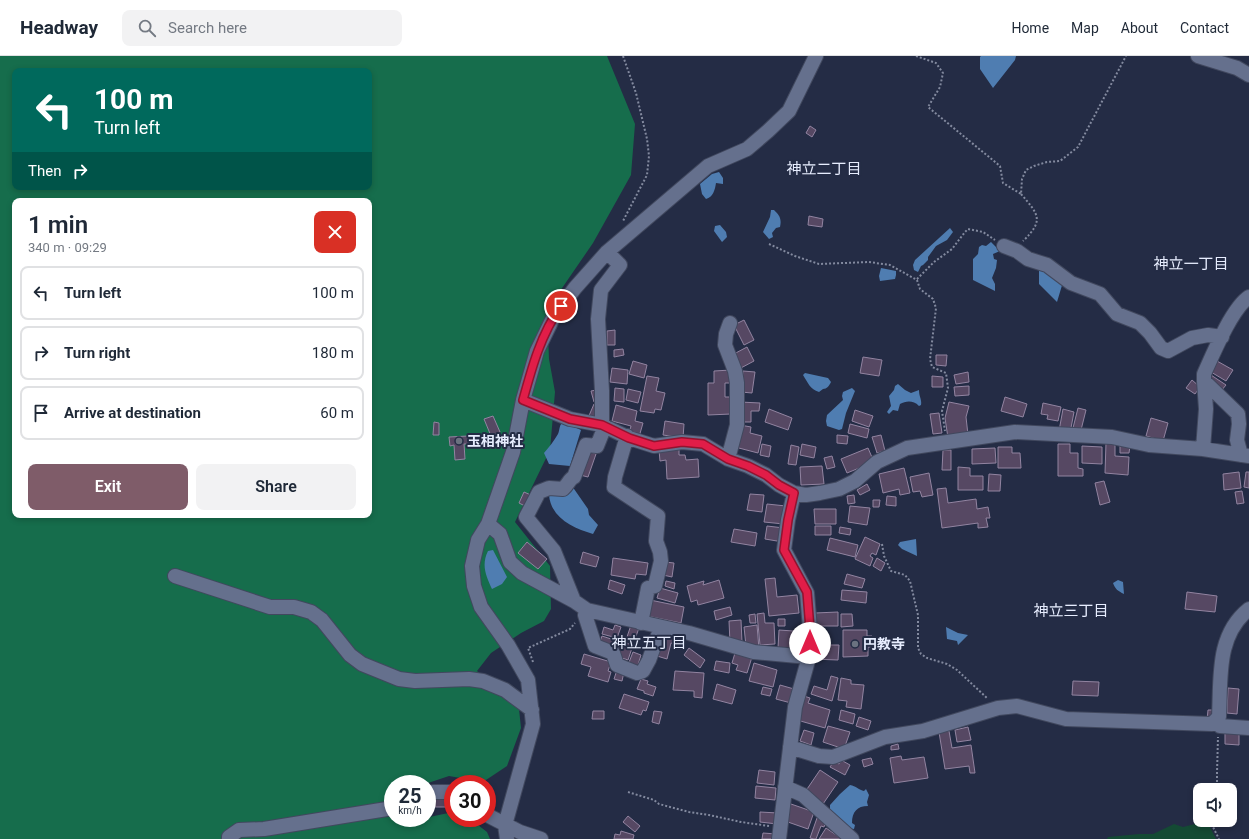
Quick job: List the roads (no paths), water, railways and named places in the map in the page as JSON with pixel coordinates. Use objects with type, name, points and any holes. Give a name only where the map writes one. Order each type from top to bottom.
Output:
[{"type":"street","points":[[506,832],[533,724],[532,710],[528,680],[508,645],[481,607],[474,586],[472,566],[478,540],[488,524],[513,452],[523,400],[538,351],[554,316],[575,288],[607,252],[708,166],[747,149],[789,111],[816,56]]},
{"type":"street","points":[[1198,56],[1237,68],[1249,75]]},
{"type":"street","points":[[1004,246],[1017,251],[1028,259],[1047,265],[1070,283],[1100,294],[1117,314],[1140,323],[1150,333],[1161,348],[1168,350],[1192,338],[1208,335],[1222,337]]},
{"type":"street","points":[[574,601],[554,551],[526,517],[539,492],[549,488],[563,489],[568,484],[574,476],[586,445],[597,446],[604,425],[598,319],[601,290],[620,265],[607,252]]},
{"type":"street","points":[[1203,449],[1206,409],[1204,374],[1231,318],[1245,299],[1249,297]]},
{"type":"street","points":[[728,459],[737,425],[737,383],[735,371],[725,345],[726,334],[730,323]]},
{"type":"street","points":[[1204,381],[1238,414],[1239,424],[1237,440],[1245,456]]},
{"type":"street","points":[[523,400],[570,419],[604,425],[627,436],[654,446],[682,442],[703,444],[728,459],[748,466],[766,475],[779,485],[794,493],[813,494],[839,489],[855,480],[877,462],[907,448],[1015,432],[1112,437],[1149,445],[1203,449],[1245,456]]},
{"type":"street","points":[[627,436],[615,477],[614,487],[658,516],[656,541],[660,552],[660,561],[655,586],[648,588],[640,623]]},
{"type":"street","points":[[779,833],[794,707],[809,657],[810,629],[807,592],[784,550],[788,520],[794,493]]},
{"type":"street","points":[[488,524],[500,534],[510,562],[522,573],[574,601],[586,613],[595,646],[613,653],[617,665],[637,673],[643,671],[649,660],[660,627]]},
{"type":"street","points":[[175,576],[270,607],[294,607],[311,612],[322,620],[350,655],[362,664],[400,679],[415,681],[468,679],[482,681],[505,690],[532,710]]},
{"type":"street","points":[[1218,723],[1222,656],[1228,634],[1242,614],[1249,608]]},
{"type":"street","points":[[586,613],[689,633],[754,652],[809,657]]},
{"type":"street","points":[[790,747],[819,756],[833,757],[885,737],[923,731],[998,708],[1017,706],[1066,719],[1218,723],[1249,728]]},
{"type":"street","points":[[785,787],[803,795],[852,839]]},
{"type":"street","points":[[229,839],[229,837],[239,830],[264,829],[384,809]]},
{"type":"street","points":[[496,823],[506,832],[520,832],[541,839]]},
{"type":"water","points":[[981,56],[1016,56],[1015,60],[993,88],[980,69]]},
{"type":"water","points":[[719,172],[723,178],[723,184],[716,183],[713,193],[706,199],[702,194],[700,184],[712,174]]},
{"type":"water","points":[[771,210],[774,210],[779,215],[781,224],[780,227],[776,228],[772,233],[773,237],[769,239],[763,232],[770,217]]},
{"type":"water","points":[[720,225],[726,232],[727,237],[722,242],[714,231],[715,226]]},
{"type":"water","points":[[950,228],[953,232],[947,240],[936,246],[928,257],[928,260],[921,266],[918,272],[914,270],[913,265],[915,260]]},
{"type":"water","points":[[991,242],[1000,251],[993,254],[994,259],[997,260],[992,278],[995,284],[995,291],[973,280],[973,259],[978,254],[979,247],[982,245],[986,246]]},
{"type":"water","points":[[1039,267],[1063,282],[1057,302],[1039,284]]},
{"type":"water","points":[[881,268],[896,271],[895,279],[880,281],[879,276]]},
{"type":"water","points":[[805,373],[828,378],[831,382],[827,388],[819,392],[813,389],[810,385],[803,375]]},
{"type":"water","points":[[898,384],[911,393],[919,390],[921,405],[919,406],[912,402],[905,402],[900,404],[898,411],[893,410],[889,414],[887,412],[891,406],[889,396]]},
{"type":"water","points":[[852,388],[855,391],[846,413],[842,429],[839,430],[827,426],[827,415],[843,400],[843,392]]},
{"type":"water","points":[[563,422],[581,430],[570,466],[549,464],[544,453],[558,434],[560,426]]},
{"type":"water","points":[[572,486],[588,509],[589,515],[598,525],[593,534],[578,529],[564,521],[554,510],[549,495]]},
{"type":"water","points":[[916,539],[917,556],[902,549],[898,545],[900,542]]},
{"type":"water","points":[[493,550],[507,577],[502,584],[492,589],[486,575],[485,561],[488,551]]},
{"type":"water","points":[[1118,580],[1123,582],[1124,594],[1117,590],[1113,583]]},
{"type":"water","points":[[946,627],[958,633],[968,635],[958,645],[957,641],[947,639]]},
{"type":"water","points":[[850,785],[864,791],[866,789],[869,795],[867,802],[868,806],[858,808],[854,813],[852,823],[855,825],[854,829],[846,828],[830,813],[830,805]]},
{"type":"place","name":"玉相神社","points":[[459,441]]},
{"type":"place","name":"円教寺","points":[[855,644]]},
{"type":"district","name":"神立二丁目","points":[[824,169]]},
{"type":"district","name":"神立一丁目","points":[[1191,264]]},
{"type":"district","name":"神立三丁目","points":[[1071,611]]},
{"type":"district","name":"神立五丁目","points":[[649,643]]}]
